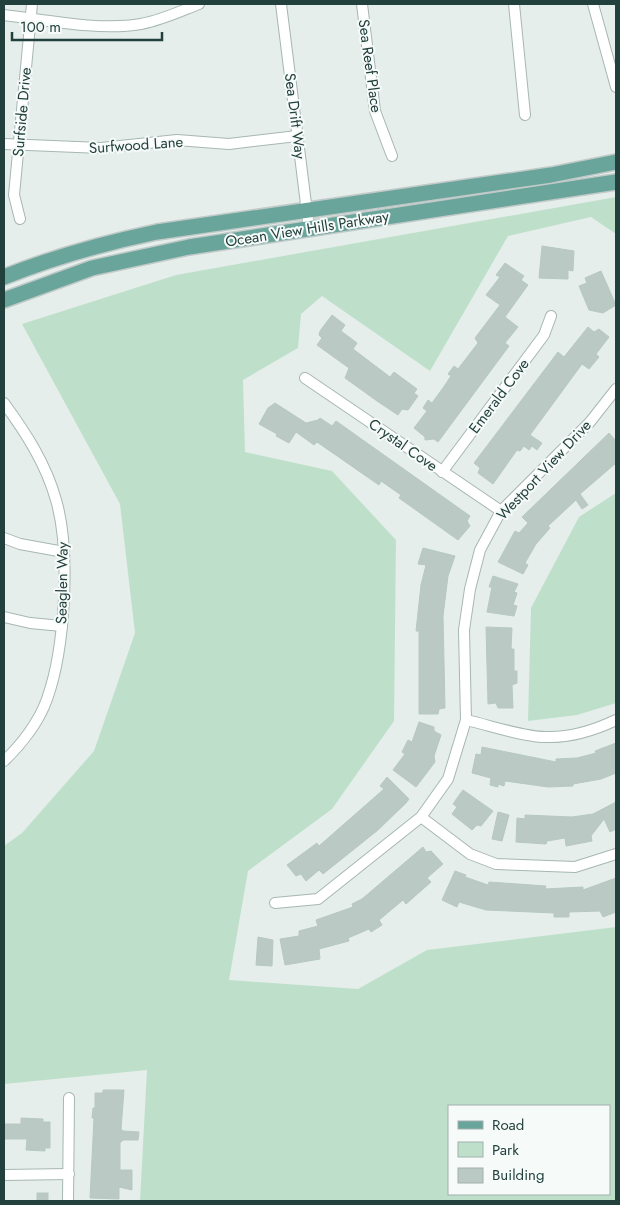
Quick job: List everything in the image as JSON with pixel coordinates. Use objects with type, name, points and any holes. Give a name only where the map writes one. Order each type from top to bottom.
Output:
[{"type":"main road","name":"Ocean View Hills Parkway","points":[[4,277],[46,260],[99,244],[157,232],[551,175],[616,162]]},
{"type":"main road","name":"Ocean View Hills Parkway","points":[[4,300],[56,279],[119,261],[189,246],[616,182]]},
{"type":"street","name":"Surfside Drive","points":[[20,219],[14,195],[32,4]]},
{"type":"street","points":[[4,15],[130,26],[160,19],[199,4]]},
{"type":"street","name":"Sea Drift Way","points":[[281,4],[309,228]]},
{"type":"street","name":"Sea Reef Place","points":[[362,4],[375,111],[392,156]]},
{"type":"street","points":[[514,4],[525,115]]},
{"type":"street","points":[[593,4],[616,87]]},
{"type":"street","name":"Surfwood Lane","points":[[4,144],[101,148],[177,140],[229,144],[298,136]]},
{"type":"street","name":"Emerald Cove","points":[[442,472],[544,335],[551,316]]},
{"type":"street","name":"Crystal Cove","points":[[305,378],[501,511]]},
{"type":"street","name":"Westport View Drive","points":[[275,903],[318,899],[421,817],[448,779],[466,720],[464,644],[468,600],[480,550],[501,511],[590,422],[616,389]]},
{"type":"street","name":"Seaglen Way","points":[[4,403],[22,427],[45,467],[56,500],[64,552],[62,626],[57,665],[47,701],[32,728],[4,761]]},
{"type":"street","points":[[4,538],[20,544],[64,552]]},
{"type":"street","points":[[4,617],[30,623],[62,626]]},
{"type":"street","points":[[466,720],[543,737],[561,736],[593,729],[616,720]]},
{"type":"street","points":[[421,817],[470,854],[496,864],[574,867],[616,854]]},
{"type":"street","points":[[68,1201],[69,1098]]},
{"type":"street","points":[[4,1175],[69,1174]]},
{"type":"green space","points":[[616,197],[616,234],[591,217],[508,236],[430,371],[322,296],[301,314],[298,348],[243,380],[245,452],[332,471],[396,540],[394,721],[332,809],[248,871],[229,980],[358,989],[427,950],[616,927],[616,1201],[140,1201],[147,1070],[4,1084],[4,846],[22,833],[94,751],[135,633],[120,504],[22,324],[176,275]]},
{"type":"green space","points":[[616,493],[616,703],[577,715],[528,721],[531,608],[579,517]]},
{"type":"building","points":[[542,246],[574,251],[573,271],[568,270],[568,279],[539,278]]},
{"type":"building","points":[[505,263],[524,276],[521,280],[528,285],[505,317],[518,327],[505,343],[509,346],[438,442],[434,439],[425,440],[425,437],[414,428],[427,411],[423,408],[428,400],[432,403],[451,376],[448,374],[454,366],[458,369],[478,343],[475,338],[500,305],[486,295],[500,277],[496,275]]},
{"type":"building","points":[[601,271],[616,305],[603,313],[589,310],[579,286],[587,283],[585,278]]},
{"type":"building","points":[[332,315],[345,325],[341,331],[357,343],[353,349],[390,377],[394,372],[417,389],[414,393],[418,396],[408,410],[402,409],[398,415],[377,401],[345,378],[349,368],[317,345],[322,338],[319,335],[320,331]]},
{"type":"building","points":[[588,327],[594,332],[599,329],[609,337],[596,354],[599,357],[589,369],[582,364],[530,435],[542,443],[537,450],[532,446],[529,450],[524,446],[520,451],[517,450],[493,484],[478,473],[480,468],[474,463],[558,352],[564,357]]},
{"type":"building","points":[[275,403],[306,423],[320,418],[332,426],[336,421],[470,516],[467,521],[470,526],[458,540],[399,498],[401,495],[381,481],[379,485],[317,442],[314,445],[296,432],[289,443],[276,436],[277,434],[259,424],[268,408]]},
{"type":"building","points":[[609,433],[616,441],[616,463],[580,494],[588,505],[582,509],[576,500],[548,526],[550,528],[536,544],[525,563],[528,565],[523,574],[498,562],[515,531],[519,533],[528,523],[522,517]]},
{"type":"building","points":[[423,548],[455,556],[448,576],[443,616],[445,708],[439,709],[438,714],[419,714],[419,631],[416,631],[421,585],[426,565],[418,564]]},
{"type":"building","points":[[493,576],[518,584],[514,592],[517,593],[513,605],[517,606],[514,616],[487,612],[492,587],[489,587]]},
{"type":"building","points":[[486,627],[512,628],[511,649],[514,649],[514,671],[517,671],[517,683],[512,685],[513,708],[498,708],[496,703],[488,704]]},
{"type":"building","points":[[419,722],[434,727],[434,731],[441,735],[434,756],[435,762],[416,787],[393,770],[405,754],[402,752],[408,740],[412,742]]},
{"type":"building","points":[[616,743],[616,773],[601,779],[573,784],[573,786],[548,787],[505,781],[504,786],[498,784],[498,787],[490,785],[491,778],[472,773],[476,754],[481,755],[482,747],[556,762],[556,759],[577,758],[596,753],[595,751]]},
{"type":"building","points":[[387,777],[409,799],[406,803],[378,830],[323,874],[319,870],[306,881],[301,874],[296,876],[287,865],[317,843],[319,846],[384,789],[380,786]]},
{"type":"building","points":[[463,790],[493,811],[481,826],[477,825],[472,830],[452,814],[457,807],[453,804]]},
{"type":"building","points":[[616,802],[616,829],[610,832],[604,819],[591,836],[592,841],[566,846],[565,838],[547,841],[546,844],[516,842],[517,818],[525,819],[525,815],[572,817],[593,814]]},
{"type":"building","points":[[498,812],[509,815],[502,841],[492,839]]},
{"type":"building","points":[[423,847],[426,852],[431,851],[443,864],[427,878],[431,882],[406,904],[403,900],[379,920],[382,925],[371,932],[369,929],[348,938],[349,941],[319,949],[320,959],[285,965],[280,939],[299,936],[299,931],[318,926],[316,920],[353,907],[352,904],[362,899]]},
{"type":"building","points":[[455,871],[466,875],[465,877],[488,885],[489,882],[546,886],[545,889],[583,887],[583,890],[616,878],[616,912],[603,917],[600,911],[569,912],[569,917],[554,917],[554,913],[486,910],[459,902],[457,907],[442,900]]},
{"type":"building","points":[[258,937],[273,940],[272,966],[256,965]]},
{"type":"building","points":[[103,1090],[124,1090],[121,1129],[123,1131],[139,1132],[138,1140],[123,1140],[120,1143],[120,1170],[132,1170],[132,1190],[119,1187],[119,1199],[90,1198],[93,1108],[95,1108],[95,1093],[103,1093]]},
{"type":"building","points":[[21,1118],[43,1119],[43,1122],[50,1122],[50,1148],[45,1148],[45,1151],[26,1150],[27,1139],[4,1139],[4,1124],[21,1124]]},
{"type":"building","points":[[37,1193],[48,1193],[48,1201],[37,1201]]}]
